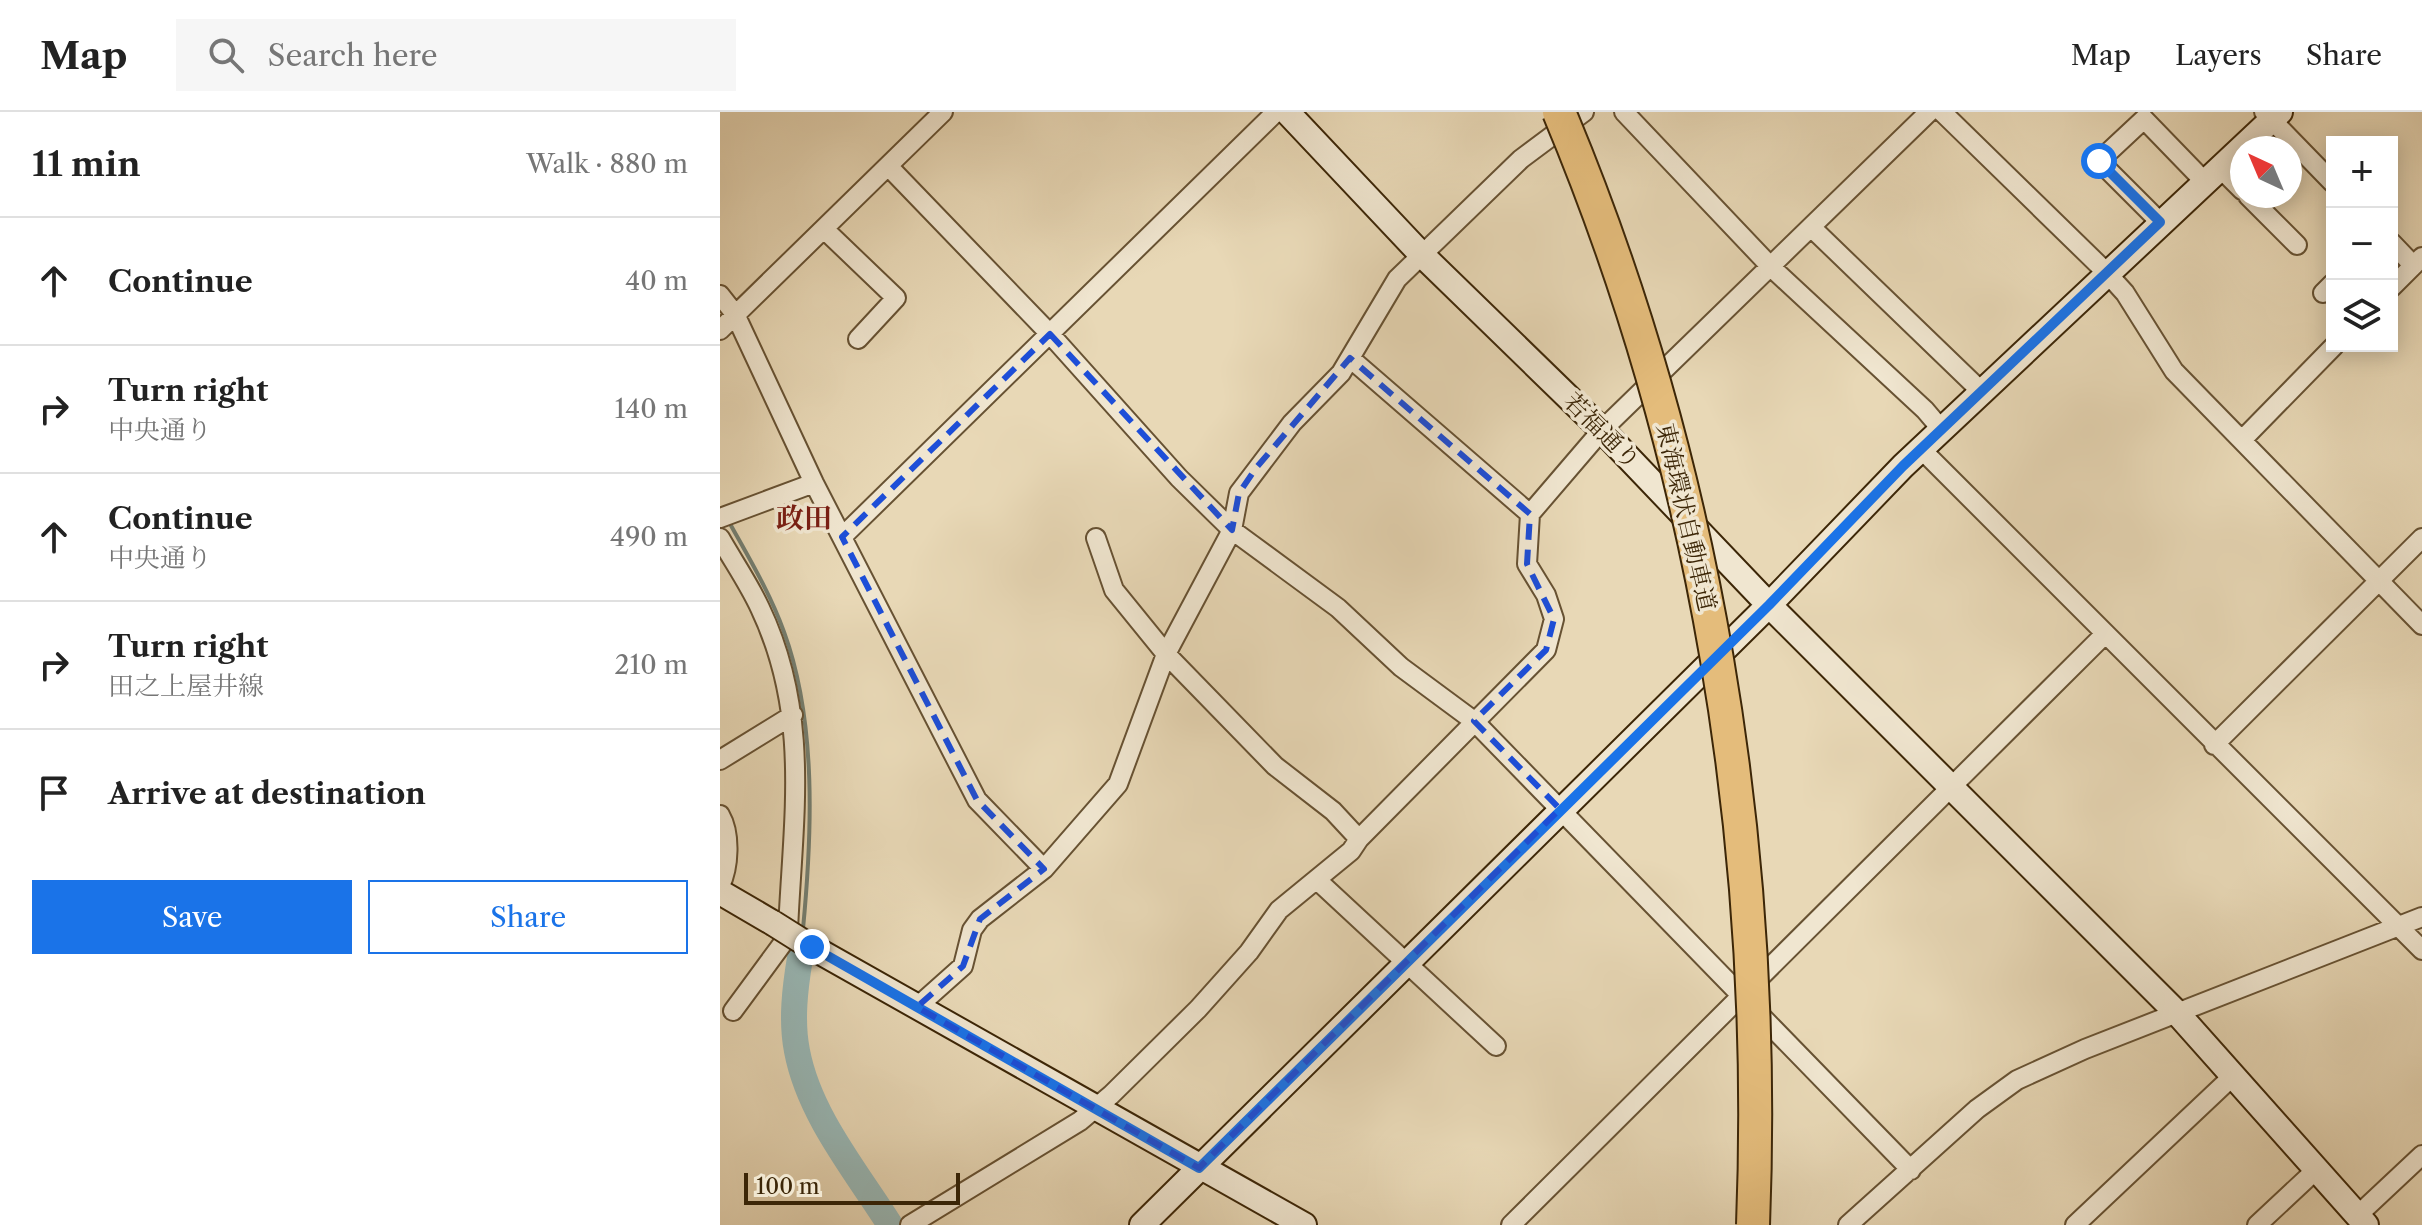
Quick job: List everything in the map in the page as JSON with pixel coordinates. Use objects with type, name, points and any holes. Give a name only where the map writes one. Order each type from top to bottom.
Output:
[{"type":"highway","name":"東海環状自動車道","points":[[1559,112],[1618,271],[1655,389],[1685,500],[1713,635],[1739,820],[1755,996],[1753,1225]]},
{"type":"street","points":[[720,330],[943,112]]},
{"type":"street","points":[[842,537],[1276,112]]},
{"type":"street","name":"若福通り","points":[[1287,112],[1420,253],[1602,430],[1769,605],[2178,1014],[2362,1220]]},
{"type":"street","points":[[917,1007],[963,966],[972,930],[980,919],[1044,869],[1118,784],[1166,654],[1232,530],[1239,493],[1256,468],[1350,358],[1397,279],[1420,253],[1521,159],[1584,112]]},
{"type":"street","points":[[1624,112],[1772,268],[1925,410],[1942,430]]},
{"type":"street","points":[[910,1225],[1080,1121],[1198,1009],[1249,952],[1279,910],[1351,851],[1359,839],[1546,650],[1554,619],[1546,595],[1527,564],[1530,514],[1602,430],[1929,112]]},
{"type":"street","points":[[1942,112],[2106,272],[2131,302],[2174,371],[2422,625]]},
{"type":"street","points":[[1142,1225],[1769,605],[1921,449],[2271,114],[2326,175]]},
{"type":"street","points":[[2160,222],[2099,161],[2144,119],[2211,174],[2230,184]]},
{"type":"street","points":[[889,167],[1050,334],[1179,478],[1232,530],[1338,608],[1401,667],[1474,721],[1911,1170]]},
{"type":"street","points":[[2260,208],[2297,245]]},
{"type":"street","points":[[1812,228],[1982,392]]},
{"type":"street","points":[[824,229],[896,298],[858,339]]},
{"type":"street","points":[[2398,247],[2418,261],[2398,281]]},
{"type":"street","points":[[720,295],[735,314],[814,483],[977,800],[1044,869]]},
{"type":"street","points":[[2242,440],[2328,352]]},
{"type":"street","points":[[1350,358],[1530,514]]},
{"type":"street","points":[[1921,449],[2422,950]]},
{"type":"street","points":[[720,518],[814,483]]},
{"type":"street","points":[[720,538],[760,608],[777,651],[793,715],[798,786],[788,930],[783,943],[733,1011]]},
{"type":"street","points":[[1096,538],[1114,590],[1166,654],[1275,766],[1333,811],[1359,839]]},
{"type":"street","points":[[2214,745],[2422,538]]},
{"type":"street","points":[[1511,1225],[2105,634]]},
{"type":"street","points":[[720,760],[793,715]]},
{"type":"street","points":[[720,815],[724,822],[728,870],[720,889],[808,945],[1304,1225]]},
{"type":"street","points":[[1317,880],[1496,1046]]},
{"type":"street","points":[[1848,1225],[1977,1109],[2017,1080],[2422,917]]},
{"type":"street","points":[[2075,1225],[2234,1075]]},
{"type":"street","points":[[2362,1220],[2422,1155]]},
{"type":"street","points":[[2257,1225],[2317,1169]]},
{"type":"highlighted area","points":[[1050,334],[1232,530],[1239,493],[1256,468],[1350,358],[1530,514],[1527,564],[1554,619],[1546,650],[1474,721],[1560,809],[1199,1168],[917,1007],[963,966],[980,919],[1044,869],[977,800],[842,537]]},
{"type":"waterway","points":[[729,522],[759,576],[784,632],[802,703],[810,817],[803,929]]},
{"type":"waterway","points":[[800,958],[794,1028],[803,1075],[835,1142],[890,1225]]},
{"type":"district","name":"政田","points":[[804,518]]},
{"type":"route","points":[[812,947],[1199,1168],[1769,605],[1903,466],[2160,222],[2099,161]]}]
